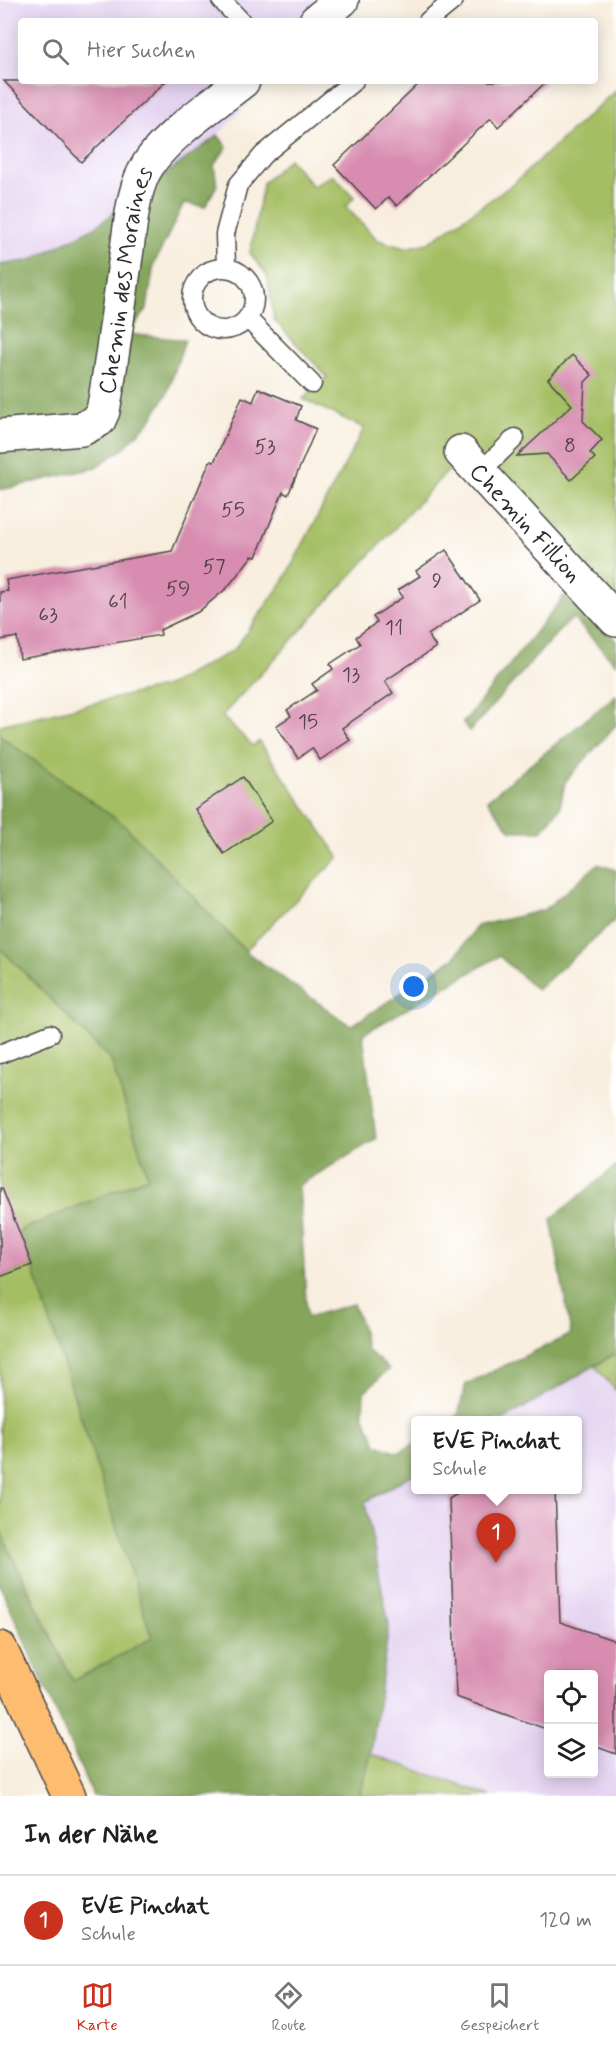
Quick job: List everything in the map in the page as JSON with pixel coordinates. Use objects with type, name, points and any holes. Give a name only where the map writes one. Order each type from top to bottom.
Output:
[{"type":"main road","points":[[0,1648],[69,1796]]},
{"type":"street","points":[[320,18],[342,0]]},
{"type":"street","name":"Chemin des Moraines","points":[[0,436],[82,429],[99,420],[113,357],[117,312],[141,177],[158,151],[239,84]]},
{"type":"street","name":"Chemin Fillion","points":[[470,463],[616,620]]},
{"type":"lane","points":[[221,0],[238,18]]},
{"type":"lane","points":[[432,18],[454,0]]},
{"type":"lane","points":[[226,267],[225,234],[238,185],[263,155],[350,84]]},
{"type":"lane","points":[[226,267],[240,273],[251,285],[254,300],[247,318],[235,327],[216,329],[200,320],[191,303],[194,285],[207,271],[226,267]]},
{"type":"lane","points":[[247,318],[312,384]]},
{"type":"lane","points":[[470,463],[515,438]]},
{"type":"lane","points":[[0,1054],[50,1034]]},
{"type":"shaded area","points":[[0,0],[345,0],[328,18],[18,18],[18,84],[266,84],[218,135],[95,227],[31,260],[0,265]]},
{"type":"shaded area","points":[[595,1366],[616,1391],[616,1796],[491,1796],[371,1754],[389,1625],[365,1502],[411,1475],[411,1494],[582,1494],[582,1416],[510,1416]]},
{"type":"green space","points":[[616,90],[616,604],[469,451],[438,481],[222,716],[253,746],[259,741],[339,857],[245,951],[123,824],[0,736],[0,725],[167,686],[234,650],[284,580],[364,428],[303,399],[327,377],[274,320],[267,275],[250,253],[263,183],[289,159],[313,186],[333,175],[354,197],[346,207],[378,240],[405,248],[428,243],[513,184]]},
{"type":"green space","points":[[218,135],[227,147],[214,165],[217,185],[205,207],[184,203],[154,264],[147,309],[128,334],[185,340],[167,394],[150,421],[123,449],[94,468],[0,490],[0,265],[31,260],[95,227]]},
{"type":"green space","points":[[569,590],[616,640],[616,664],[573,618],[470,731],[463,723]]},
{"type":"green space","points":[[616,695],[616,725],[565,782],[560,808],[542,831],[511,831],[487,800]]},
{"type":"green space","points":[[0,736],[123,824],[245,951],[351,1026],[454,958],[477,926],[544,910],[598,864],[616,870],[616,919],[537,990],[499,956],[363,1034],[376,1139],[299,1185],[307,1317],[353,1304],[361,1324],[367,1350],[389,1369],[364,1392],[363,1414],[377,1445],[398,1453],[411,1445],[411,1475],[365,1502],[389,1625],[371,1754],[359,1796],[93,1796],[0,1585],[0,1530],[73,1681],[152,1638],[19,1231],[148,1177],[111,1060],[0,948]]},
{"type":"green space","points":[[0,948],[111,1060],[148,1177],[6,1236],[0,1221]]},
{"type":"green space","points":[[616,1166],[616,1353],[510,1416],[456,1416],[466,1384],[571,1334],[551,1219]]},
{"type":"green space","points":[[32,1265],[152,1638],[73,1681],[0,1530],[0,1277]]},
{"type":"green space","points":[[616,1353],[616,1391],[595,1366]]},
{"type":"green space","points":[[371,1754],[491,1796],[360,1796]]},
{"type":"building","points":[[4,81],[18,81],[18,84],[163,84],[81,162]]},
{"type":"building","points":[[419,84],[544,84],[498,127],[491,118],[397,206],[389,197],[376,209],[334,165]]},
{"type":"building","points":[[572,355],[592,375],[585,382],[583,421],[602,440],[590,453],[595,458],[571,480],[547,454],[517,456],[572,405],[548,379]]},
{"type":"building","points":[[258,388],[301,406],[296,420],[316,429],[288,495],[283,492],[256,557],[252,556],[227,588],[198,612],[160,630],[161,635],[20,659],[17,637],[0,640],[0,592],[8,591],[6,580],[172,551],[210,461],[214,462],[242,397],[253,402]]},
{"type":"building","points":[[446,550],[480,600],[428,635],[436,647],[385,681],[393,693],[342,728],[350,740],[320,760],[312,748],[298,758],[276,726],[291,716],[287,710],[317,690],[312,684],[333,669],[330,664],[360,644],[356,637],[377,622],[373,617],[403,597],[398,590],[420,576],[416,571]]},
{"type":"building","points":[[243,777],[272,821],[224,854],[195,809]]},
{"type":"building","points":[[0,1188],[2,1188],[32,1265],[0,1277]]},
{"type":"building","points":[[456,1494],[555,1494],[560,1622],[616,1641],[616,1754],[598,1747],[598,1670],[544,1670],[544,1728],[456,1697],[449,1498]]},
{"type":"place","name":"EVE Pinchat","points":[[496,1563]]}]
